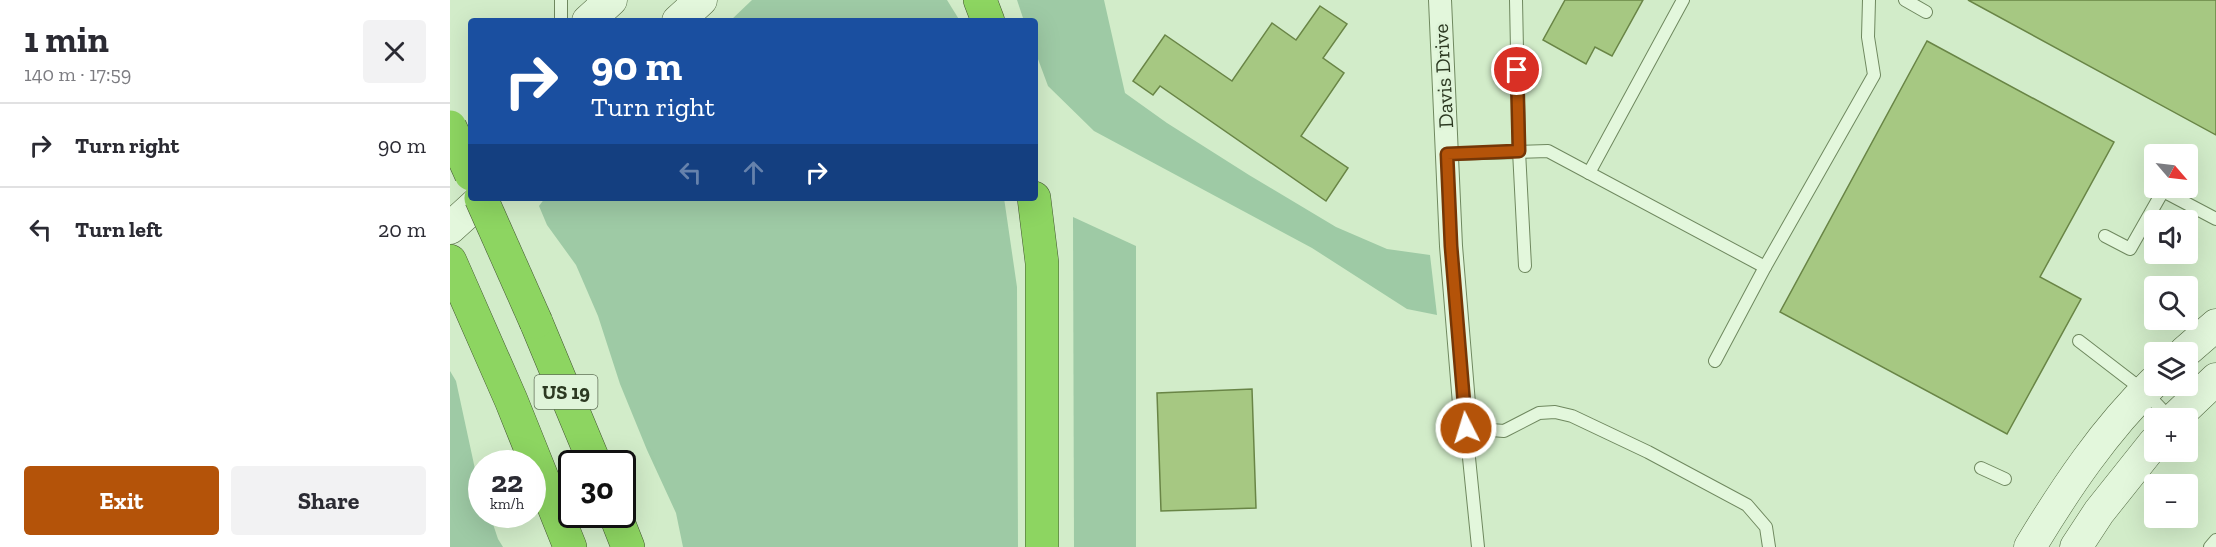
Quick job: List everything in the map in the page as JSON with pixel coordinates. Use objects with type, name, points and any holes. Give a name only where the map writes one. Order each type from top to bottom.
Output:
[{"type":"highway","points":[[980,0],[987,18]]},
{"type":"highway","points":[[450,127],[468,167]]},
{"type":"highway","name":"US 19","points":[[483,201],[589,450]]},
{"type":"highway","points":[[1034,201],[1042,263],[1042,547]]},
{"type":"highway","name":"US 19","points":[[450,261],[570,547]]},
{"type":"highway","points":[[621,528],[628,547]]},
{"type":"main road","points":[[681,18],[701,0]]},
{"type":"main road","points":[[450,146],[468,130]]},
{"type":"main road","points":[[450,228],[479,201]]},
{"type":"main road","points":[[2196,342],[2216,325]]},
{"type":"main road","points":[[2186,408],[2216,379]]},
{"type":"main road","points":[[2030,547],[2076,477],[2144,393]]},
{"type":"main road","points":[[2076,547],[2099,512],[2144,456]]},
{"type":"street","name":"Davis Drive","points":[[1440,0],[1451,246],[1466,428]]},
{"type":"lane","points":[[561,0],[561,18]]},
{"type":"lane","points":[[1515,0],[1525,266]]},
{"type":"lane","points":[[1589,173],[1683,0]]},
{"type":"lane","points":[[1715,361],[1765,267],[1874,75],[1868,37],[1868,0]]},
{"type":"lane","points":[[1905,0],[1926,12]]},
{"type":"lane","points":[[1447,154],[1548,151],[1765,267]]},
{"type":"lane","points":[[2105,236],[2130,249],[2163,191],[2216,219]]},
{"type":"lane","points":[[2079,341],[2144,384]]},
{"type":"lane","points":[[1466,428],[1504,431],[1539,413],[1556,412],[1572,416],[1648,452],[1747,505],[1766,527],[1769,547]]},
{"type":"lane","name":"Davis Drive","points":[[1466,428],[1478,547]]},
{"type":"lane","points":[[1981,468],[2005,480]]},
{"type":"lane","points":[[2210,547],[2216,540]]},
{"type":"green space","points":[[752,0],[947,0],[958,18],[733,18]]},
{"type":"green space","points":[[1017,0],[1104,0],[1125,93],[1167,123],[1336,227],[1387,249],[1430,255],[1437,315],[1407,309],[1312,248],[1094,131],[1048,86],[1038,59],[1038,18],[1023,18]]},
{"type":"green space","points":[[543,201],[1004,201],[1017,287],[1018,547],[683,547],[676,513],[620,384],[598,316],[576,265],[547,225],[539,206]]},
{"type":"green space","points":[[1073,217],[1136,246],[1136,547],[1074,547]]},
{"type":"green space","points":[[450,371],[456,381],[471,450],[468,450],[468,528],[494,528],[503,547],[450,547]]},
{"type":"building","points":[[1565,0],[1643,0],[1612,56],[1595,47],[1586,64],[1543,40]]},
{"type":"building","points":[[1968,0],[2216,0],[2216,135]]},
{"type":"building","points":[[1320,6],[1347,24],[1323,58],[1344,73],[1301,136],[1348,168],[1326,201],[1160,86],[1153,95],[1133,81],[1165,35],[1232,81],[1272,23],[1296,40]]},
{"type":"building","points":[[1927,41],[2114,142],[2040,277],[2081,299],[2007,434],[1780,312]]},
{"type":"building","points":[[1252,389],[1256,508],[1161,511],[1157,393]]},
{"type":"route","points":[[1466,428],[1451,246],[1447,154],[1519,151],[1517,70]]}]
